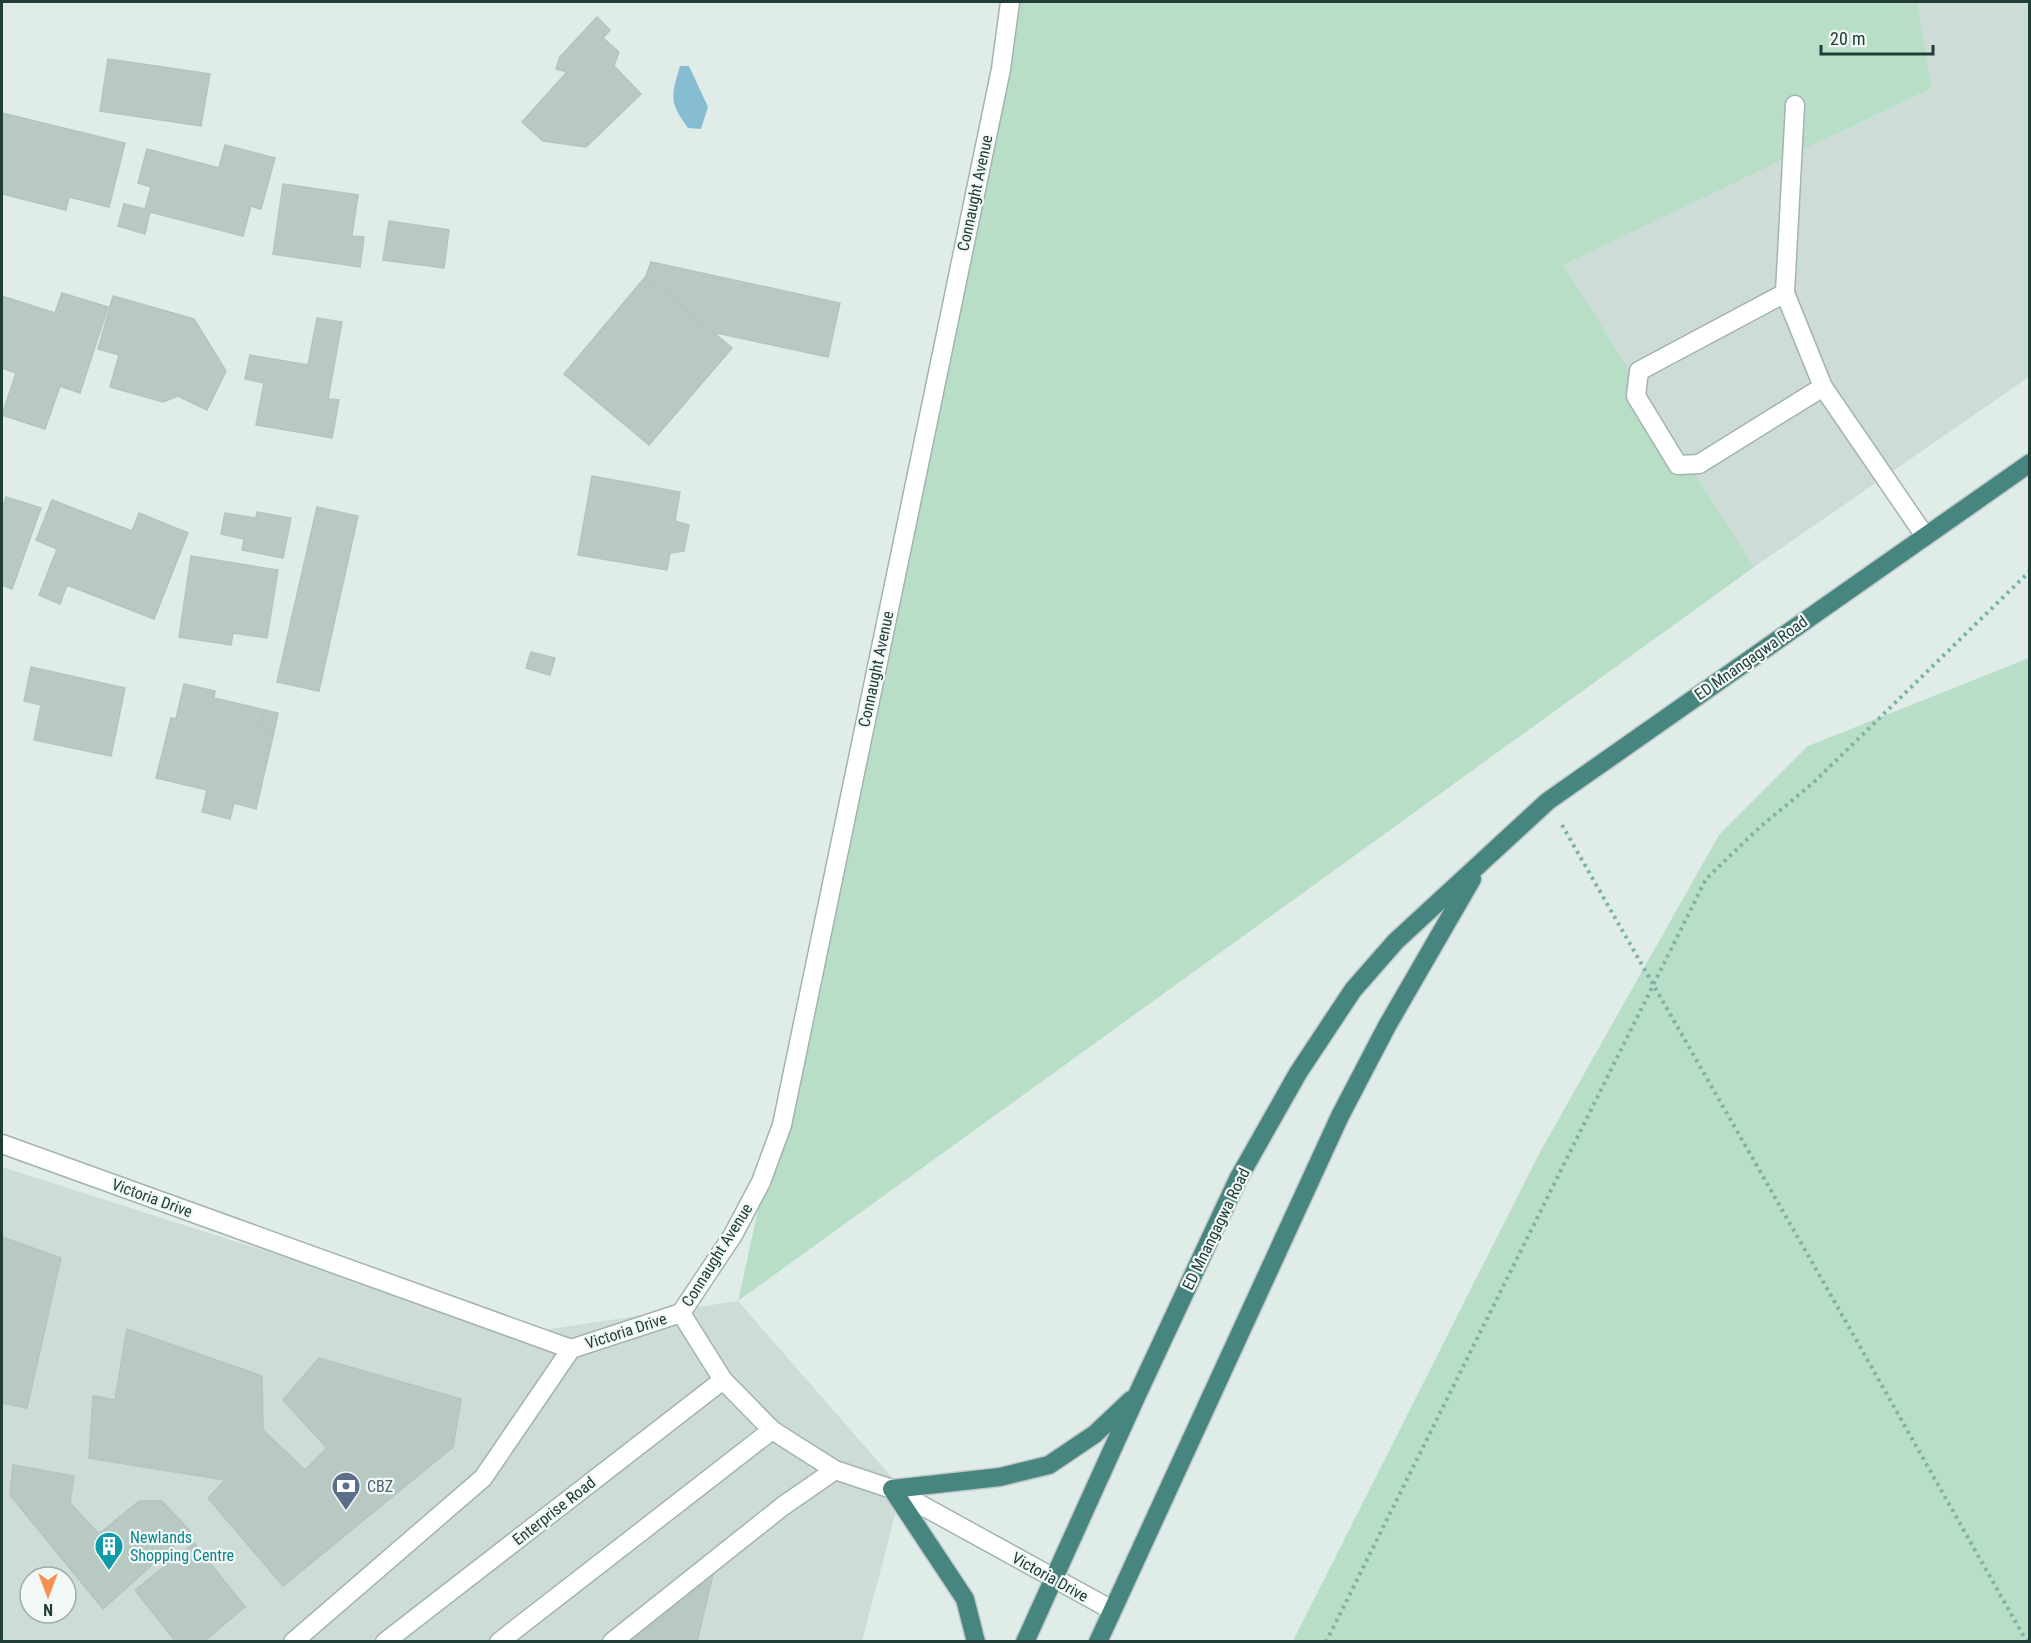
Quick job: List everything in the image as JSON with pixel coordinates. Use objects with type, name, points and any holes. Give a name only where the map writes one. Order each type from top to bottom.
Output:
[{"type":"highway","name":"ED Mnangagwa Road","points":[[1025,1641],[1238,1179],[1298,1073],[1353,990],[1396,941],[1548,801],[2030,463]]},
{"type":"highway","name":"ED Mnangagwa Road","points":[[1098,1641],[1340,1116],[1387,1026],[1480,864]]},
{"type":"highway","points":[[976,1641],[965,1599],[892,1489],[1000,1476],[1049,1465],[1095,1434],[1137,1395]]},
{"type":"street","name":"Connaught Avenue","points":[[681,1313],[733,1235],[761,1182],[782,1125],[1000,69],[1010,2]]},
{"type":"street","points":[[1795,105],[1785,293],[1823,387],[1925,536]]},
{"type":"street","points":[[1785,293],[1639,371],[1636,396],[1678,465],[1699,464],[1823,387]]},
{"type":"street","name":"Victoria Drive","points":[[2,1144],[571,1349],[681,1313],[723,1380],[772,1430],[835,1470],[892,1489],[1112,1610]]},
{"type":"street","points":[[293,1641],[483,1478],[571,1349]]},
{"type":"street","name":"Enterprise Road","points":[[385,1641],[723,1380]]},
{"type":"street","points":[[499,1641],[772,1430]]},
{"type":"street","points":[[612,1641],[783,1506],[835,1470]]},
{"type":"path","points":[[1326,1641],[1706,879],[1760,826],[1813,783],[2030,571]]},
{"type":"path","points":[[1548,801],[2027,1641]]},
{"type":"shaded area","points":[[1917,2],[2029,2],[2029,377],[1754,567],[1562,265],[1932,88]]},
{"type":"shaded area","points":[[2,1167],[523,1333],[738,1301],[902,1489],[862,1641],[2,1641]]},
{"type":"green space","points":[[1016,2],[1917,2],[1932,88],[1563,265],[1754,567],[738,1301],[961,288]]},
{"type":"green space","points":[[2029,658],[2029,1641],[1293,1641],[1540,1152],[1719,835],[1808,746]]},
{"type":"water","points":[[680,66],[689,66],[708,107],[701,129],[688,128],[677,112],[674,92]]},
{"type":"building","points":[[597,17],[610,30],[603,38],[619,52],[614,66],[641,94],[586,147],[543,141],[522,122],[567,72],[556,69],[560,57]]},
{"type":"building","points":[[108,59],[210,74],[201,126],[100,111]]},
{"type":"building","points":[[2,113],[125,143],[109,207],[69,197],[66,210],[2,194]]},
{"type":"building","points":[[225,145],[275,158],[261,209],[251,206],[243,236],[150,212],[145,234],[118,226],[124,204],[145,209],[151,187],[138,183],[147,149],[219,168]]},
{"type":"building","points":[[283,184],[358,195],[352,236],[364,237],[360,267],[273,254]]},
{"type":"building","points":[[389,221],[449,230],[444,268],[383,260]]},
{"type":"building","points":[[651,262],[840,303],[828,357],[712,332],[646,276]]},
{"type":"building","points":[[646,276],[732,348],[649,445],[564,374]]},
{"type":"building","points":[[62,293],[108,307],[80,393],[60,386],[45,429],[2,415],[16,373],[2,368],[2,296],[55,313]]},
{"type":"building","points":[[113,296],[194,319],[226,371],[207,410],[178,396],[163,402],[110,387],[119,355],[98,349]]},
{"type":"building","points":[[317,318],[342,322],[328,399],[339,400],[332,438],[256,425],[264,383],[245,379],[250,355],[308,365]]},
{"type":"building","points":[[592,476],[680,492],[675,521],[689,525],[684,551],[670,553],[667,570],[578,555]]},
{"type":"building","points":[[6,497],[41,508],[12,589],[2,585],[2,509]]},
{"type":"building","points":[[52,500],[132,531],[139,513],[188,533],[154,619],[67,585],[60,604],[39,595],[57,549],[36,540]]},
{"type":"building","points":[[317,507],[358,516],[319,691],[277,682]]},
{"type":"building","points":[[257,512],[291,518],[283,558],[242,550],[244,539],[221,534],[225,513],[256,518]]},
{"type":"building","points":[[191,556],[278,570],[267,638],[233,633],[231,645],[179,637]]},
{"type":"building","points":[[531,652],[555,658],[550,675],[526,668]]},
{"type":"building","points":[[31,667],[125,688],[111,756],[34,740],[41,705],[24,701]]},
{"type":"building","points":[[184,684],[215,691],[214,698],[265,710],[260,729],[274,732],[256,809],[234,803],[230,819],[202,812],[207,790],[156,778],[171,718],[176,719]]},
{"type":"building","points":[[265,710],[278,713],[274,732],[260,729]]},
{"type":"building","points":[[2,1237],[61,1258],[27,1408],[2,1403]]},
{"type":"building","points":[[127,1329],[262,1376],[263,1430],[305,1470],[327,1448],[283,1400],[319,1358],[461,1399],[453,1447],[283,1586],[208,1498],[225,1480],[89,1458],[93,1396],[115,1400]]},
{"type":"building","name":"Newlands Shopping Centre","points":[[13,1465],[74,1476],[70,1503],[99,1534],[139,1501],[162,1501],[190,1531],[103,1609],[78,1578],[78,1565],[67,1565],[10,1495]]},
{"type":"building","points":[[194,1543],[245,1607],[203,1642],[176,1642],[135,1590]]},
{"type":"building","points":[[715,1566],[697,1642],[623,1642]]},
{"type":"place","name":"CBZ","points":[[346,1512]]},
{"type":"place","name":"Newlands Shopping Centre","points":[[109,1572]]}]
